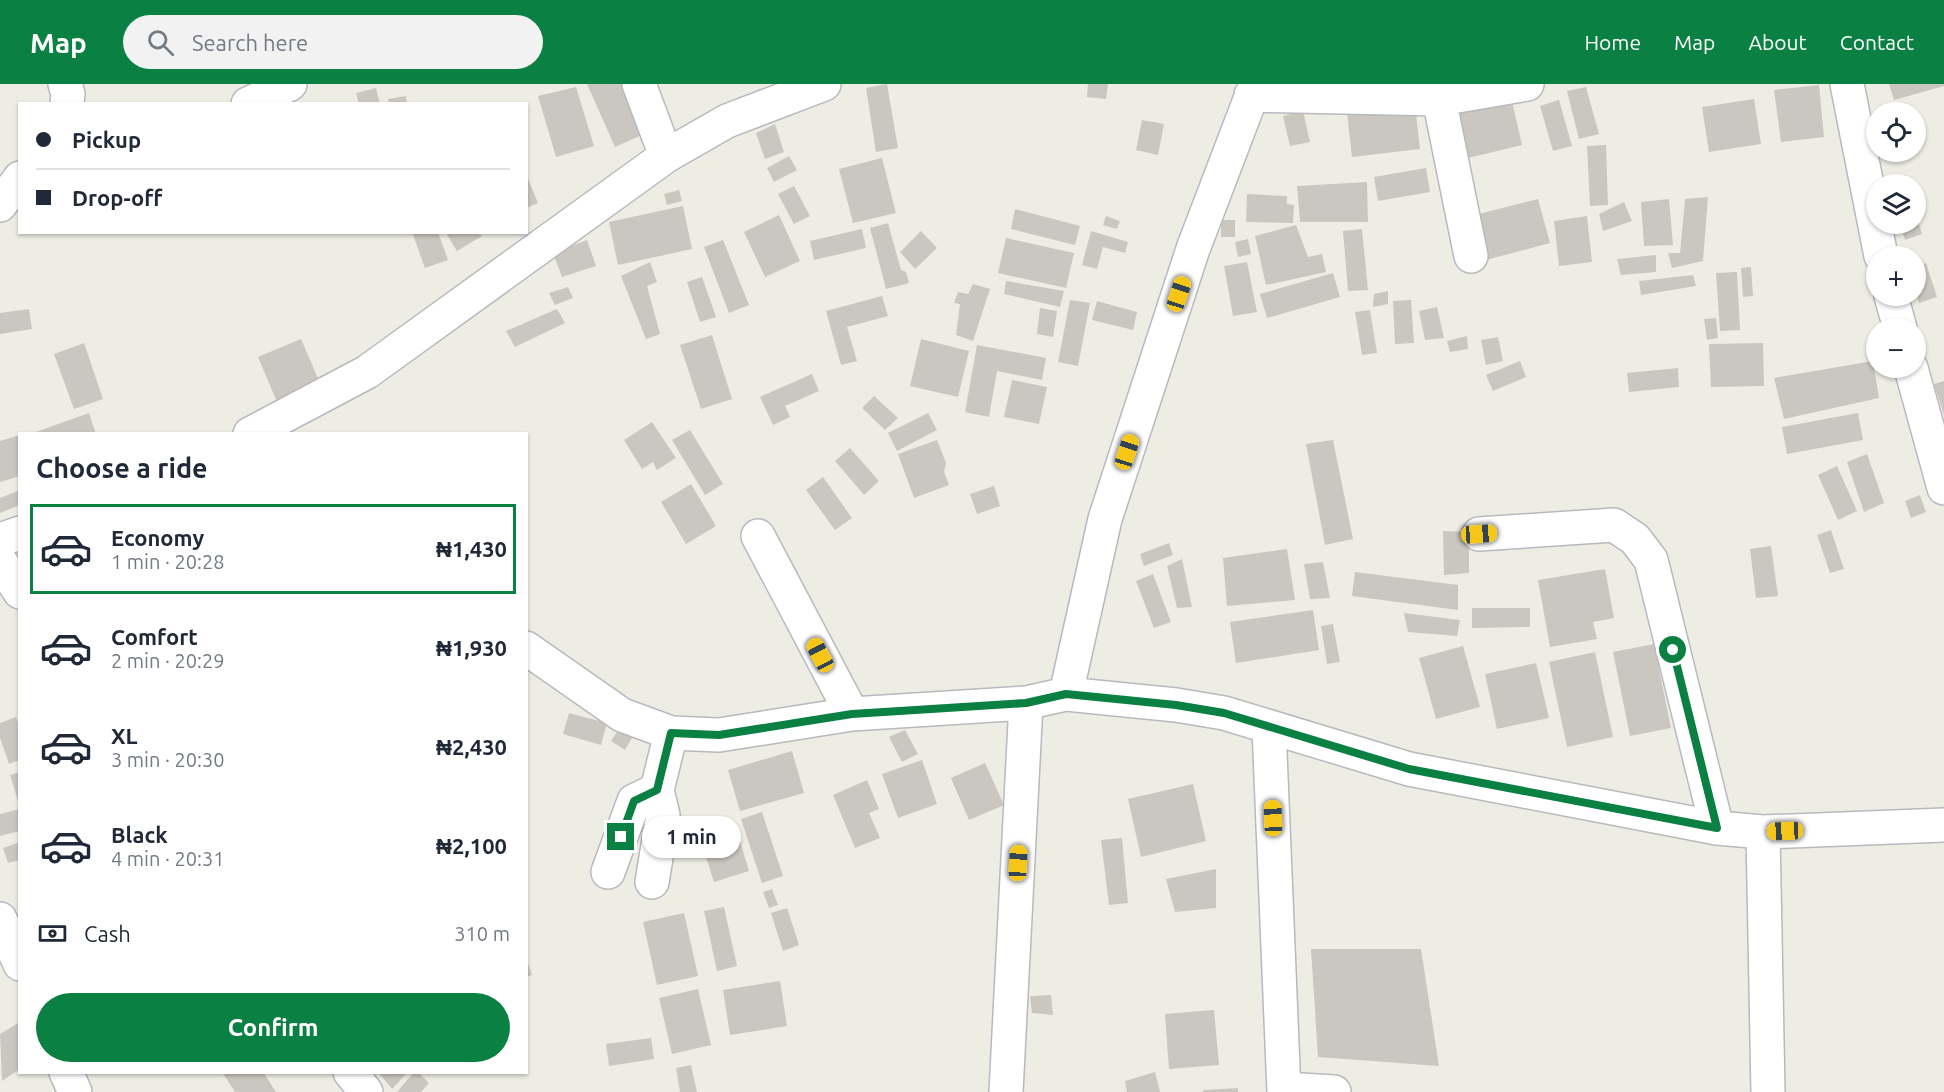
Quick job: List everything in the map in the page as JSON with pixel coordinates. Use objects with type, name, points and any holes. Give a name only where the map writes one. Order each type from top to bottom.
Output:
[{"type":"street","points":[[65,84],[67,102]]},
{"type":"street","points":[[252,102],[290,84]]},
{"type":"street","points":[[639,84],[666,156]]},
{"type":"street","points":[[253,432],[367,372],[666,156],[727,121],[824,84]]},
{"type":"street","points":[[1066,694],[1105,519],[1193,249],[1254,89],[1438,92],[1527,84]]},
{"type":"street","points":[[1847,84],[1879,246]]},
{"type":"street","points":[[1438,92],[1471,256]]},
{"type":"street","points":[[0,205],[18,181]]},
{"type":"street","points":[[1914,378],[1944,488]]},
{"type":"street","points":[[1479,534],[1614,525],[1635,539],[1651,560],[1717,828]]},
{"type":"street","points":[[0,540],[18,534]]},
{"type":"street","points":[[758,536],[852,714]]},
{"type":"street","points":[[0,561],[18,589]]},
{"type":"street","points":[[528,649],[622,715],[671,733],[719,735],[852,714],[1026,703],[1066,694],[1176,705],[1224,713],[1409,769],[1717,828],[1763,832],[1944,825]]},
{"type":"street","points":[[1006,1092],[1026,703]]},
{"type":"street","points":[[1269,728],[1284,1091],[1334,1092]]},
{"type":"street","points":[[652,882],[663,815],[657,790],[671,733]]},
{"type":"street","points":[[608,872],[634,801],[657,790]]},
{"type":"street","points":[[1763,832],[1768,1092]]},
{"type":"street","points":[[0,919],[18,960]]},
{"type":"street","points":[[67,1074],[75,1092]]},
{"type":"street","points":[[352,1074],[366,1092]]},
{"type":"building","points":[[587,84],[622,84],[644,134],[615,147]]},
{"type":"building","points":[[887,84],[898,148],[876,152],[866,88]]},
{"type":"building","points":[[1088,84],[1108,84],[1106,99],[1087,97]]},
{"type":"building","points":[[1889,84],[1944,84],[1944,86],[1894,100]]},
{"type":"building","points":[[1819,85],[1824,137],[1781,142],[1774,90]]},
{"type":"building","points":[[576,87],[594,146],[556,157],[538,96]]},
{"type":"building","points":[[1586,87],[1599,134],[1579,139],[1567,91]]},
{"type":"building","points":[[376,88],[380,102],[358,102],[356,93]]},
{"type":"building","points":[[406,96],[407,102],[389,102],[388,99]]},
{"type":"building","points":[[1511,97],[1522,145],[1468,158],[1457,109]]},
{"type":"building","points":[[1754,99],[1761,144],[1709,152],[1702,107]]},
{"type":"building","points":[[1559,100],[1572,146],[1553,151],[1540,106]]},
{"type":"building","points":[[1415,105],[1420,149],[1352,157],[1347,113]]},
{"type":"building","points":[[1303,111],[1310,142],[1290,146],[1283,116]]},
{"type":"building","points":[[1142,120],[1164,124],[1158,155],[1136,150]]},
{"type":"building","points":[[775,124],[784,152],[765,159],[756,133]]},
{"type":"building","points":[[1606,145],[1608,205],[1590,206],[1587,146]]},
{"type":"building","points":[[789,156],[797,170],[774,182],[767,168]]},
{"type":"building","points":[[882,158],[896,213],[853,223],[839,169]]},
{"type":"building","points":[[1426,168],[1430,192],[1378,201],[1374,177]]},
{"type":"building","points":[[528,179],[538,203],[528,207]]},
{"type":"building","points":[[1367,182],[1368,222],[1300,222],[1297,186]]},
{"type":"building","points":[[794,186],[810,216],[794,224],[778,194]]},
{"type":"building","points":[[679,190],[682,201],[667,205],[664,194]]},
{"type":"building","points":[[1247,194],[1287,196],[1287,204],[1294,205],[1293,223],[1246,222]]},
{"type":"building","points":[[1708,197],[1703,261],[1672,268],[1668,253],[1680,253],[1685,199]]},
{"type":"building","points":[[1538,199],[1550,243],[1486,260],[1475,215]]},
{"type":"building","points":[[1669,199],[1673,245],[1644,246],[1641,202]]},
{"type":"building","points":[[1624,202],[1632,221],[1603,231],[1599,214]]},
{"type":"building","points":[[683,206],[692,249],[618,265],[609,222]]},
{"type":"building","points":[[1015,209],[1080,226],[1075,245],[1011,229]]},
{"type":"building","points":[[779,215],[800,261],[765,277],[744,232]]},
{"type":"building","points":[[1106,216],[1120,221],[1117,229],[1103,225]]},
{"type":"building","points":[[1587,216],[1592,262],[1559,266],[1554,221]]},
{"type":"building","points":[[1221,220],[1235,220],[1235,237],[1221,237]]},
{"type":"building","points":[[888,223],[901,270],[906,272],[909,283],[886,289],[870,228]]},
{"type":"building","points":[[1296,225],[1308,257],[1322,254],[1326,272],[1266,285],[1255,236]]},
{"type":"building","points":[[862,229],[866,248],[814,260],[810,241]]},
{"type":"building","points":[[1362,229],[1368,290],[1348,291],[1343,231]]},
{"type":"building","points":[[921,231],[937,248],[915,269],[900,252]]},
{"type":"building","points":[[1091,231],[1128,242],[1125,253],[1103,247],[1097,269],[1082,265]]},
{"type":"building","points":[[413,234],[439,234],[448,260],[425,268]]},
{"type":"building","points":[[480,234],[482,236],[457,251],[447,235]]},
{"type":"building","points":[[1903,234],[1922,234],[1905,240]]},
{"type":"building","points":[[1006,238],[1074,253],[1066,288],[998,273]]},
{"type":"building","points":[[1248,239],[1251,254],[1238,257],[1235,242]]},
{"type":"building","points":[[587,240],[596,266],[562,277],[553,253]]},
{"type":"building","points":[[723,240],[749,305],[729,313],[704,247]]},
{"type":"building","points":[[1656,255],[1656,272],[1621,275],[1617,259]]},
{"type":"building","points":[[650,262],[657,282],[647,286],[660,334],[646,339],[621,276]]},
{"type":"building","points":[[1247,262],[1257,312],[1233,316],[1224,266]]},
{"type":"building","points":[[1926,263],[1937,297],[1926,301]]},
{"type":"building","points":[[1751,267],[1753,296],[1743,297],[1741,268]]},
{"type":"building","points":[[1737,272],[1740,330],[1720,331],[1716,273]]},
{"type":"building","points":[[1333,273],[1340,297],[1267,318],[1260,294]]},
{"type":"building","points":[[1693,275],[1696,286],[1641,295],[1639,281]]},
{"type":"building","points":[[702,277],[716,317],[700,322],[687,282]]},
{"type":"building","points":[[1006,281],[1064,291],[1060,307],[1004,294]]},
{"type":"building","points":[[973,284],[990,289],[973,341],[956,335],[960,304],[954,303],[958,292],[968,294]]},
{"type":"building","points":[[568,287],[573,298],[555,305],[549,293]]},
{"type":"building","points":[[1388,291],[1388,304],[1373,307],[1374,294]]},
{"type":"building","points":[[882,296],[888,316],[847,327],[857,361],[841,365],[826,311]]},
{"type":"building","points":[[1070,300],[1090,303],[1078,366],[1058,362]]},
{"type":"building","points":[[1411,300],[1414,343],[1395,344],[1393,301]]},
{"type":"building","points":[[1097,301],[1137,312],[1133,330],[1092,320]]},
{"type":"building","points":[[1437,307],[1444,338],[1425,340],[1419,311]]},
{"type":"building","points":[[1040,308],[1057,311],[1053,337],[1037,334]]},
{"type":"building","points":[[29,309],[32,329],[0,334],[0,313]]},
{"type":"building","points":[[557,309],[565,323],[515,347],[506,331]]},
{"type":"building","points":[[1370,310],[1377,353],[1362,355],[1355,312]]},
{"type":"building","points":[[1716,318],[1718,338],[1707,340],[1704,319]]},
{"type":"building","points":[[712,335],[732,399],[701,409],[680,345]]},
{"type":"building","points":[[1467,336],[1468,349],[1450,352],[1447,341]]},
{"type":"building","points":[[1498,337],[1503,361],[1486,365],[1481,340]]},
{"type":"building","points":[[301,339],[320,383],[277,402],[258,357]]},
{"type":"building","points":[[921,339],[969,351],[958,397],[910,386]]},
{"type":"building","points":[[84,343],[103,399],[74,409],[54,354]]},
{"type":"building","points":[[1763,343],[1764,386],[1711,387],[1709,344]]},
{"type":"building","points":[[977,345],[1046,358],[1042,380],[997,371],[989,417],[965,412]]},
{"type":"building","points":[[1520,361],[1526,377],[1493,391],[1486,375]]},
{"type":"building","points":[[1866,362],[1866,378],[1876,378],[1879,398],[1784,419],[1774,378]]},
{"type":"building","points":[[1678,368],[1679,387],[1629,392],[1627,373]]},
{"type":"building","points":[[812,374],[819,391],[785,406],[790,417],[773,425],[760,397]]},
{"type":"building","points":[[1012,380],[1047,387],[1039,424],[1004,417]]},
{"type":"building","points":[[1944,381],[1944,415],[1934,384]]},
{"type":"building","points":[[874,396],[898,418],[885,430],[862,408]]},
{"type":"building","points":[[89,413],[95,432],[36,432]]},
{"type":"building","points":[[928,413],[937,430],[897,451],[888,433]]},
{"type":"building","points":[[1858,413],[1863,440],[1787,454],[1782,427]]},
{"type":"building","points":[[652,422],[676,458],[657,470],[653,462],[642,469],[624,440]]},
{"type":"building","points":[[690,430],[723,484],[705,495],[672,440]]},
{"type":"building","points":[[18,436],[18,477],[0,482],[0,441]]},
{"type":"building","points":[[937,440],[946,463],[944,472],[949,485],[914,498],[898,454]]},
{"type":"building","points":[[1333,440],[1353,539],[1325,545],[1306,444]]},
{"type":"building","points":[[850,448],[879,481],[864,495],[835,461]]},
{"type":"building","points":[[1867,454],[1884,503],[1864,512],[1847,462]]},
{"type":"building","points":[[1837,466],[1857,511],[1838,520],[1818,475]]},
{"type":"building","points":[[823,477],[852,518],[835,530],[806,490]]},
{"type":"building","points":[[691,484],[716,526],[686,544],[661,502]]},
{"type":"building","points":[[994,486],[1000,506],[977,514],[970,494]]},
{"type":"building","points":[[18,491],[18,506],[0,513],[0,498]]},
{"type":"building","points":[[1920,495],[1926,512],[1911,518],[1905,501]]},
{"type":"building","points":[[1831,530],[1844,569],[1830,573],[1817,535]]},
{"type":"building","points":[[1443,531],[1469,532],[1469,573],[1444,575]]},
{"type":"building","points":[[1169,543],[1173,555],[1144,566],[1140,554]]},
{"type":"building","points":[[1771,546],[1778,596],[1756,598],[1750,549]]},
{"type":"building","points":[[1287,549],[1295,600],[1227,606],[1223,558]]},
{"type":"building","points":[[1182,559],[1192,607],[1177,608],[1167,566]]},
{"type":"building","points":[[1323,562],[1330,598],[1310,599],[1304,564]]},
{"type":"building","points":[[1605,569],[1614,618],[1593,622],[1597,639],[1550,647],[1538,580]]},
{"type":"building","points":[[1355,572],[1458,585],[1458,610],[1352,596]]},
{"type":"building","points":[[1153,574],[1171,622],[1154,628],[1136,581]]},
{"type":"building","points":[[1472,608],[1530,608],[1530,627],[1472,628]]},
{"type":"building","points":[[1313,610],[1319,650],[1236,663],[1230,622]]},
{"type":"building","points":[[1404,613],[1460,620],[1457,636],[1408,632]]},
{"type":"building","points":[[1333,624],[1340,662],[1327,664],[1321,626]]},
{"type":"building","points":[[1654,644],[1671,728],[1630,736],[1613,652]]},
{"type":"building","points":[[1463,646],[1480,707],[1436,719],[1419,658]]},
{"type":"building","points":[[1595,652],[1613,737],[1567,747],[1549,662]]},
{"type":"building","points":[[1536,663],[1549,718],[1497,729],[1485,674]]},
{"type":"building","points":[[569,713],[607,723],[601,745],[563,734]]},
{"type":"building","points":[[16,717],[18,723],[18,761],[9,764],[0,738],[0,723]]},
{"type":"building","points":[[619,729],[632,738],[625,750],[611,741]]},
{"type":"building","points":[[905,730],[918,754],[902,762],[889,737]]},
{"type":"building","points":[[792,751],[804,793],[740,811],[728,770]]},
{"type":"building","points":[[922,760],[937,804],[898,818],[882,774]]},
{"type":"building","points":[[985,763],[1004,805],[969,820],[951,778]]},
{"type":"building","points":[[18,773],[18,801],[10,775]]},
{"type":"building","points":[[867,780],[879,809],[869,813],[880,838],[855,848],[833,795]]},
{"type":"building","points":[[1193,784],[1206,841],[1141,857],[1128,799]]},
{"type":"building","points":[[18,810],[18,832],[0,836],[0,814]]},
{"type":"building","points":[[762,812],[783,876],[762,883],[741,819]]},
{"type":"building","points":[[734,821],[749,871],[714,882],[698,832]]},
{"type":"building","points":[[1122,838],[1128,903],[1109,905],[1101,840]]},
{"type":"building","points":[[18,843],[18,860],[8,863],[3,848]]},
{"type":"building","points":[[1216,869],[1216,908],[1175,912],[1166,879]]},
{"type":"building","points":[[772,889],[778,905],[769,908],[763,892]]},
{"type":"building","points":[[724,907],[737,966],[717,971],[704,911]]},
{"type":"building","points":[[787,908],[799,945],[783,951],[771,913]]},
{"type":"building","points":[[684,913],[698,976],[657,985],[643,922]]},
{"type":"building","points":[[1311,949],[1421,949],[1439,1066],[1318,1057]]},
{"type":"building","points":[[528,964],[532,975],[528,976]]},
{"type":"building","points":[[780,981],[787,1026],[730,1035],[723,990]]},
{"type":"building","points":[[698,989],[711,1045],[672,1054],[659,998]]},
{"type":"building","points":[[1051,995],[1053,1015],[1032,1013],[1030,996]]},
{"type":"building","points":[[1214,1010],[1219,1065],[1169,1069],[1165,1014]]},
{"type":"building","points":[[18,1023],[18,1070],[2,1081],[0,1034]]},
{"type":"building","points":[[651,1038],[654,1059],[609,1066],[606,1044]]},
{"type":"building","points":[[691,1065],[697,1092],[680,1092],[676,1068]]},
{"type":"building","points":[[1155,1072],[1160,1092],[1127,1092],[1125,1081]]},
{"type":"building","points":[[223,1074],[264,1074],[276,1092],[235,1092]]},
{"type":"building","points":[[380,1074],[406,1074],[392,1089]]},
{"type":"building","points":[[412,1074],[420,1074],[429,1083],[421,1092],[397,1092]]},
{"type":"building","points":[[1238,1088],[1238,1092],[1203,1092],[1203,1090]]},
{"type":"route","points":[[621,837],[634,801],[657,790],[671,733],[719,735],[852,714],[1026,703],[1066,694],[1176,705],[1224,713],[1409,769],[1717,828],[1673,650]]}]
